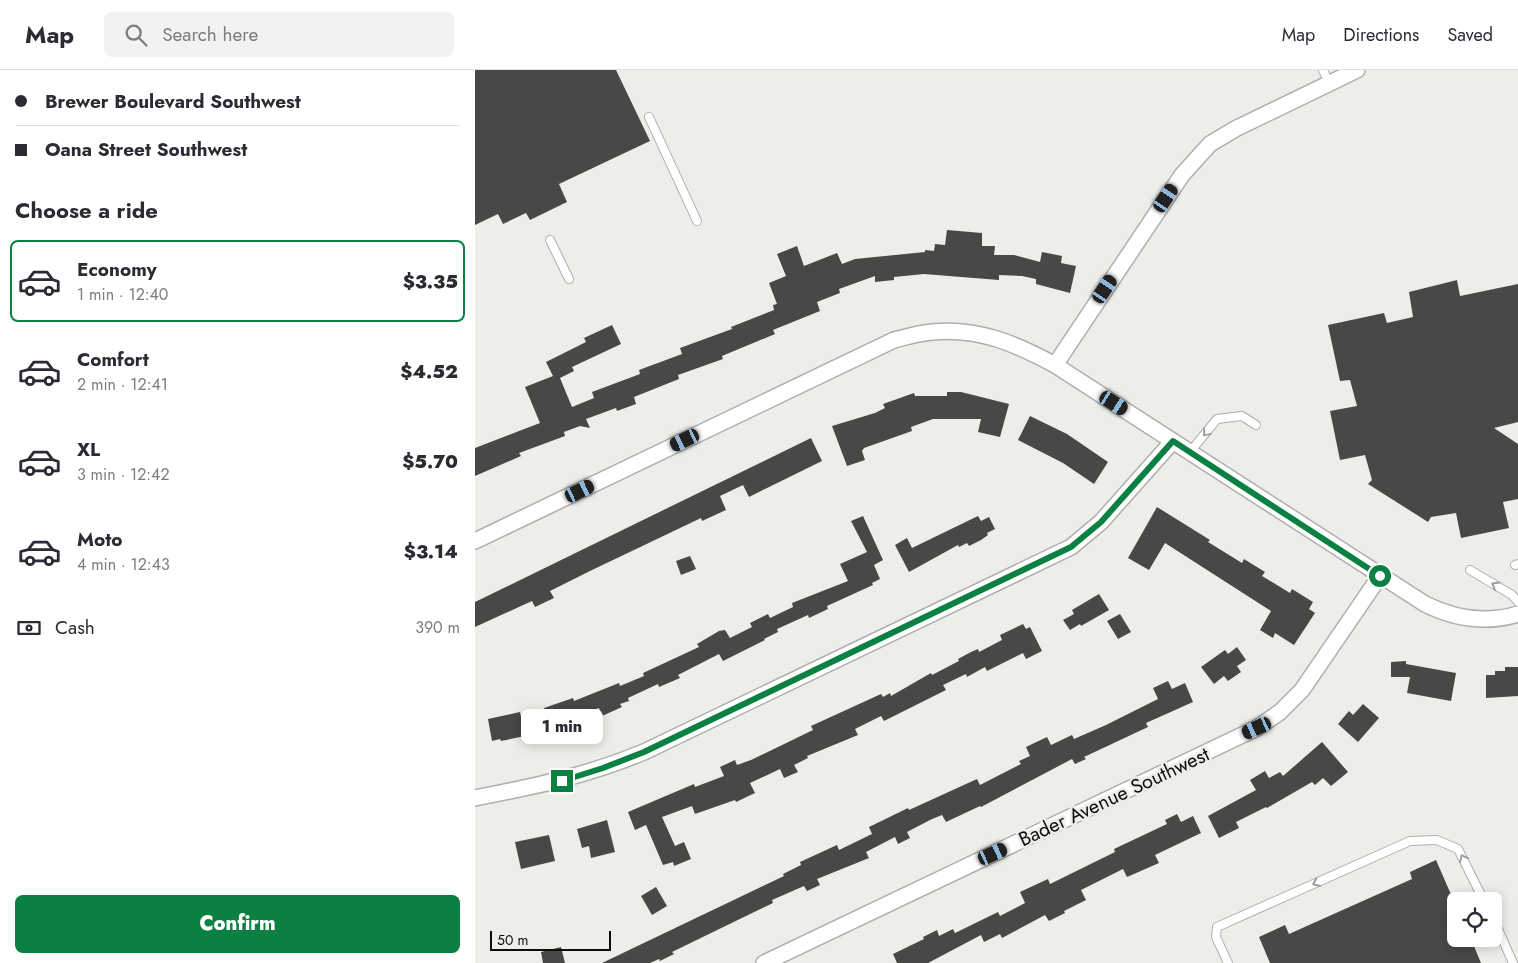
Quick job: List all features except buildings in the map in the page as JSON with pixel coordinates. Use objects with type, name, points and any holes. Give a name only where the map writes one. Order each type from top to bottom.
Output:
[{"type":"street","points":[[1055,365],[1182,175],[1210,144],[1326,77],[1357,70]]},
{"type":"street","points":[[475,541],[894,340],[933,332],[976,333],[1017,344],[1055,365],[1425,604],[1445,614],[1473,620],[1501,619],[1518,614]]},
{"type":"street","points":[[475,798],[562,781],[644,752],[1071,547],[1101,522],[1173,441]]},
{"type":"street","name":"Bader Avenue Southwest","points":[[765,963],[1257,728],[1281,712],[1302,690],[1380,576]]},
{"type":"lane","points":[[649,116],[697,221]]},
{"type":"lane","points":[[550,240],[569,280]]},
{"type":"lane","points":[[1190,452],[1217,420],[1242,416],[1256,425]]},
{"type":"lane","points":[[1470,570],[1512,595],[1518,602]]},
{"type":"lane","points":[[1228,963],[1216,937],[1217,927],[1410,841],[1437,840],[1458,849],[1480,892]]},
{"type":"lane","points":[[1502,938],[1513,963]]},
{"type":"route","points":[[562,781],[644,752],[1071,547],[1101,522],[1173,441],[1380,576]]}]
